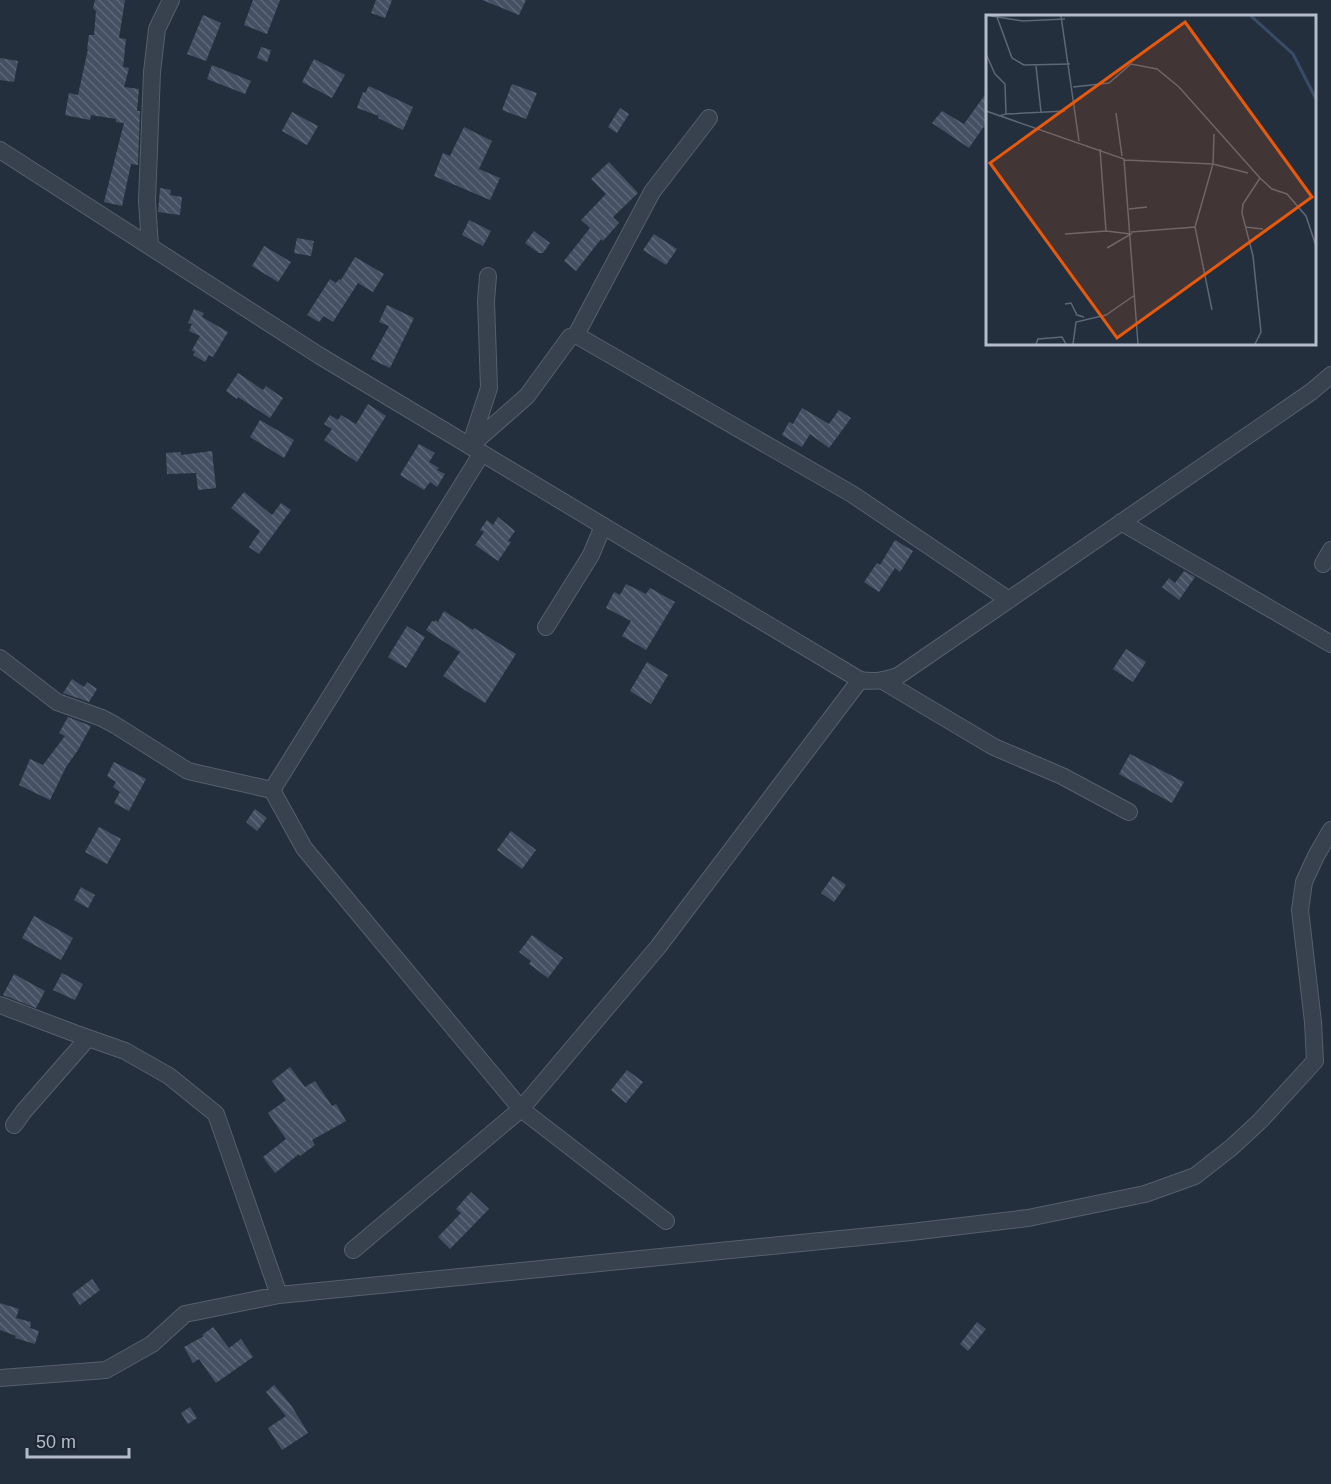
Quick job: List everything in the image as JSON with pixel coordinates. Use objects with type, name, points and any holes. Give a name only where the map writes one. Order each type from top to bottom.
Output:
[{"type":"street","points":[[150,246],[147,201],[152,72],[157,29],[171,0]]},
{"type":"street","points":[[272,790],[476,449],[527,396],[570,337],[576,335],[652,192],[709,118]]},
{"type":"street","points":[[0,150],[320,356],[860,680],[871,682],[884,681],[898,676],[1311,392],[1331,375]]},
{"type":"street","points":[[476,449],[489,388],[486,302],[488,276]]},
{"type":"street","points":[[576,335],[852,494],[1009,600]]},
{"type":"street","points":[[1121,522],[1331,644]]},
{"type":"street","points":[[546,627],[591,555],[603,526]]},
{"type":"street","points":[[0,658],[57,702],[102,718],[188,771],[272,790],[304,849],[521,1109],[666,1221]]},
{"type":"street","points":[[352,1250],[521,1109],[658,947],[860,680]]},
{"type":"street","points":[[884,681],[994,747],[1062,776],[1129,812]]},
{"type":"street","points":[[0,1378],[106,1370],[152,1344],[184,1314],[279,1295],[911,1232],[1028,1218],[1145,1194],[1195,1176],[1260,1121],[1315,1061],[1313,1022],[1300,910],[1304,882],[1331,830]]},
{"type":"street","points":[[0,1005],[125,1051],[169,1076],[216,1114],[279,1295]]},
{"type":"street","points":[[14,1125],[88,1038]]},
{"type":"building","points":[[95,0],[125,0],[119,38],[126,39],[123,67],[129,68],[124,87],[139,89],[138,165],[131,164],[122,206],[104,202],[124,123],[116,122],[116,119],[91,115],[90,120],[65,115],[69,93],[78,95],[89,35],[94,35]]},
{"type":"building","points":[[253,0],[280,0],[267,34],[244,25]]},
{"type":"building","points":[[376,0],[392,0],[385,18],[371,13]]},
{"type":"building","points":[[482,0],[526,0],[519,15]]},
{"type":"building","points":[[203,15],[221,23],[206,61],[187,54]]},
{"type":"building","points":[[261,47],[271,50],[267,62],[257,58]]},
{"type":"building","points":[[0,58],[18,61],[14,82],[0,80]]},
{"type":"building","points":[[314,59],[345,75],[332,98],[302,82]]},
{"type":"building","points":[[212,65],[251,81],[245,94],[207,79]]},
{"type":"building","points":[[512,84],[537,93],[526,119],[502,110]]},
{"type":"building","points":[[369,86],[413,107],[403,130],[378,118],[379,116],[357,108],[363,92],[365,93]]},
{"type":"building","points":[[986,93],[986,123],[969,148],[932,123],[942,111],[964,124]]},
{"type":"building","points":[[620,108],[629,114],[617,133],[608,127]]},
{"type":"building","points":[[292,112],[318,126],[307,145],[282,131]]},
{"type":"building","points":[[464,127],[492,141],[479,169],[500,178],[490,200],[434,176],[443,153],[450,156]]},
{"type":"building","points":[[609,162],[638,193],[613,217],[619,223],[603,241],[601,239],[576,271],[564,261],[590,228],[581,220],[606,194],[591,179]]},
{"type":"building","points":[[160,188],[171,190],[170,195],[182,197],[180,215],[158,212]]},
{"type":"building","points":[[469,220],[491,231],[483,246],[462,235]]},
{"type":"building","points":[[534,231],[550,243],[543,253],[539,253],[525,243]]},
{"type":"building","points":[[654,234],[677,249],[666,265],[643,250]]},
{"type":"building","points":[[297,238],[314,241],[311,256],[294,253]]},
{"type":"building","points":[[264,246],[291,262],[278,282],[252,266]]},
{"type":"building","points":[[355,257],[384,274],[373,292],[358,283],[333,322],[324,316],[319,322],[307,315],[330,279],[336,283],[339,279],[341,280]]},
{"type":"building","points":[[387,305],[414,318],[390,368],[371,359],[389,326],[379,322]]},
{"type":"building","points":[[194,309],[204,313],[202,317],[228,332],[213,357],[209,355],[205,362],[193,355],[195,352],[192,350],[200,336],[189,331],[192,324],[188,323]]},
{"type":"building","points":[[238,373],[263,390],[266,386],[283,398],[270,418],[226,391]]},
{"type":"building","points":[[368,404],[386,416],[357,462],[324,440],[332,429],[324,424],[330,415],[338,420],[341,415],[356,424]]},
{"type":"building","points":[[802,408],[829,424],[839,410],[851,418],[829,448],[810,434],[802,447],[782,435],[789,422],[793,424]]},
{"type":"building","points":[[260,420],[294,440],[284,458],[250,437]]},
{"type":"building","points":[[419,444],[435,453],[429,462],[445,474],[437,487],[430,482],[424,490],[400,475]]},
{"type":"building","points":[[212,451],[216,488],[198,490],[196,473],[167,474],[166,453],[181,452],[181,455]]},
{"type":"building","points":[[244,492],[272,515],[281,503],[291,510],[259,554],[249,547],[260,531],[231,508]]},
{"type":"building","points":[[498,517],[515,531],[508,541],[511,542],[498,561],[475,545],[484,532],[480,530],[487,520],[493,525]]},
{"type":"building","points":[[895,540],[913,551],[900,572],[895,568],[879,592],[864,582],[877,563],[880,565]]},
{"type":"building","points":[[1184,571],[1195,577],[1179,600],[1162,587],[1169,578],[1175,583]]},
{"type":"building","points":[[626,584],[646,594],[650,588],[675,602],[646,650],[622,636],[631,621],[606,608],[614,592],[620,595]]},
{"type":"building","points":[[444,611],[516,654],[485,703],[443,676],[460,652],[426,630],[432,621],[438,622]]},
{"type":"building","points":[[407,626],[425,637],[406,668],[388,657]]},
{"type":"building","points":[[1126,649],[1146,662],[1133,682],[1113,669]]},
{"type":"building","points":[[647,662],[668,675],[651,704],[630,691]]},
{"type":"building","points":[[72,679],[84,687],[87,682],[97,689],[89,702],[63,693]]},
{"type":"building","points":[[68,717],[91,726],[66,767],[50,800],[19,785],[30,759],[43,765],[65,736],[59,733]]},
{"type":"building","points":[[1130,754],[1184,782],[1172,803],[1119,774]]},
{"type":"building","points":[[114,762],[146,779],[129,811],[114,803],[120,792],[113,787],[116,782],[107,776]]},
{"type":"building","points":[[255,809],[267,818],[257,831],[246,822]]},
{"type":"building","points":[[99,827],[121,839],[107,864],[85,852]]},
{"type":"building","points":[[511,831],[536,850],[522,869],[497,850]]},
{"type":"building","points":[[833,876],[846,885],[834,902],[821,893]]},
{"type":"building","points":[[81,887],[95,895],[88,908],[74,900]]},
{"type":"building","points":[[34,916],[73,938],[61,960],[22,938]]},
{"type":"building","points":[[532,935],[563,958],[548,978],[529,964],[531,961],[519,952]]},
{"type":"building","points":[[62,973],[83,984],[75,1000],[53,990]]},
{"type":"building","points":[[14,974],[45,991],[36,1008],[3,995]]},
{"type":"building","points":[[290,1067],[305,1087],[315,1081],[332,1106],[336,1104],[346,1121],[312,1140],[315,1145],[300,1156],[299,1154],[275,1173],[263,1157],[286,1139],[268,1113],[286,1100],[272,1081]]},
{"type":"building","points":[[627,1070],[643,1082],[626,1103],[611,1090]]},
{"type":"building","points":[[471,1192],[489,1209],[450,1249],[438,1237],[461,1213],[456,1209]]},
{"type":"building","points":[[92,1279],[100,1290],[80,1305],[72,1294]]},
{"type":"building","points":[[0,1303],[19,1309],[16,1318],[31,1322],[30,1328],[39,1331],[35,1344],[15,1338],[16,1336],[0,1330]]},
{"type":"building","points":[[977,1322],[986,1329],[968,1351],[960,1344]]},
{"type":"building","points":[[213,1327],[229,1348],[241,1339],[253,1357],[216,1383],[199,1359],[193,1363],[184,1347],[204,1336],[202,1335]]},
{"type":"building","points":[[274,1385],[291,1405],[308,1433],[282,1450],[268,1428],[286,1416],[266,1392]]},
{"type":"building","points":[[190,1407],[197,1418],[188,1424],[181,1413]]}]
